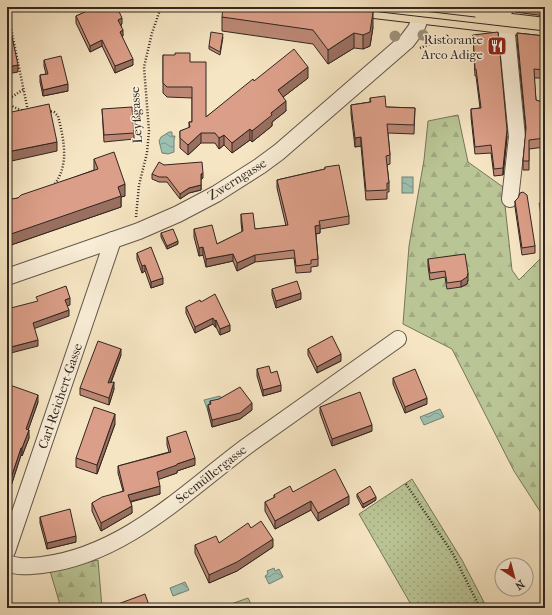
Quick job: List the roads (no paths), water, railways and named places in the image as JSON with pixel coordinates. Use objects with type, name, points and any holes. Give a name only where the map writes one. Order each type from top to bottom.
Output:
[{"type":"main road","points":[[366,7],[422,13],[504,18],[545,28]]},
{"type":"street","name":"Zwerngasse","points":[[7,277],[113,240],[178,214],[216,194],[264,163],[300,134],[407,41],[416,29],[422,13]]},
{"type":"street","points":[[504,18],[517,137],[510,199]]},
{"type":"street","name":"Carl-Reichert-Gasse","points":[[7,551],[113,240]]},
{"type":"street","name":"Seemüllergasse","points":[[7,563],[14,566],[24,567],[56,563],[99,550],[136,530],[171,506],[247,447],[398,339]]},
{"type":"water","points":[[169,132],[172,132],[172,136],[175,136],[174,152],[168,154],[162,153],[159,141],[161,137]]},
{"type":"water","points":[[402,177],[413,177],[413,193],[402,193]]},
{"type":"water","points":[[220,396],[223,403],[208,411],[204,400]]},
{"type":"water","points":[[440,409],[444,417],[424,425],[420,417]]},
{"type":"water","points":[[274,568],[275,571],[279,569],[283,577],[269,584],[265,576],[268,574],[267,571]]},
{"type":"water","points":[[185,582],[189,590],[173,596],[170,588]]},
{"type":"tram line","points":[[337,7],[545,31]]},
{"type":"tram line","points":[[390,7],[475,17]]},
{"type":"place","name":"Ristorante Arco Adige","points":[[497,46]]}]
